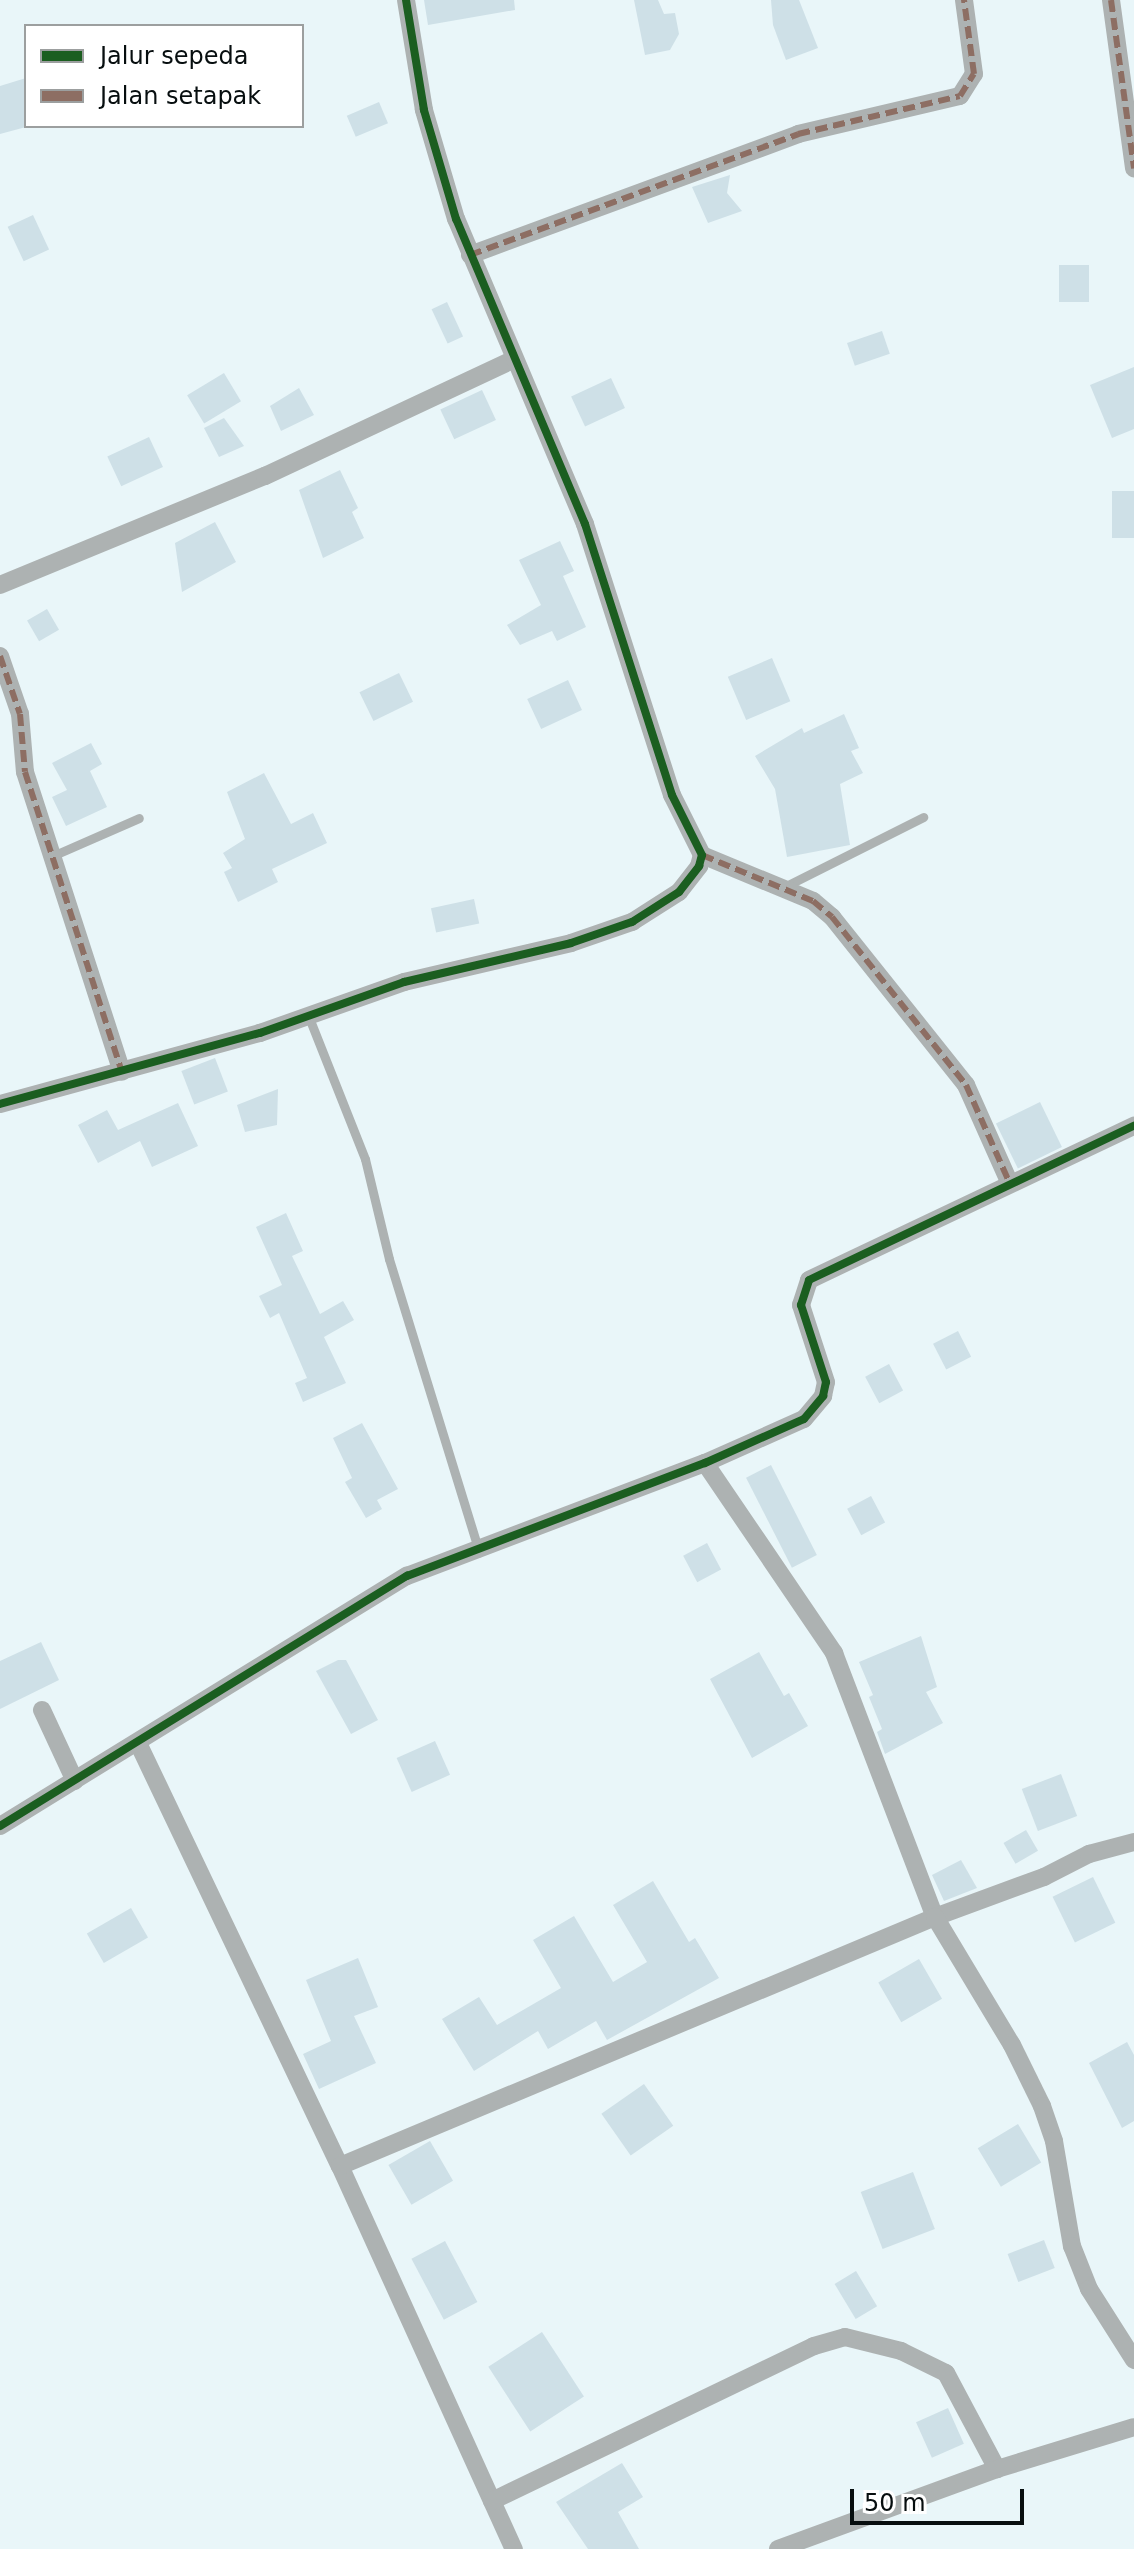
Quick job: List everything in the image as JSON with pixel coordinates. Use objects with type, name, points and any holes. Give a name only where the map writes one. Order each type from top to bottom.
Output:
[{"type":"street","points":[[406,0],[424,110],[470,255],[585,524],[672,795],[702,855],[784,887],[813,901],[832,917],[966,1085],[1010,1184]]},
{"type":"street","points":[[470,255],[798,134],[960,96],[974,74],[964,0]]},
{"type":"street","points":[[1111,0],[1134,168]]},
{"type":"street","points":[[0,585],[265,476],[513,360]]},
{"type":"street","points":[[0,656],[20,714],[25,772],[122,1072]]},
{"type":"street","points":[[0,1104],[122,1072],[404,982],[571,943],[632,922],[679,892],[702,855]]},
{"type":"street","points":[[0,1826],[407,1576],[479,1552],[705,1463],[804,1419],[823,1396],[823,1366],[801,1305],[809,1280],[1134,1126]]},
{"type":"street","points":[[705,1463],[834,1653],[935,1917],[1012,2045],[1042,2106],[1054,2141],[1072,2246],[1089,2289],[1134,2360]]},
{"type":"street","points":[[42,1710],[75,1781]]},
{"type":"street","points":[[138,1743],[340,2166],[514,2549]]},
{"type":"street","points":[[340,2166],[935,1917],[1044,1877],[1089,1854],[1134,1842]]},
{"type":"street","points":[[492,2501],[814,2346],[845,2337],[901,2351],[946,2373],[997,2469]]},
{"type":"street","points":[[778,2549],[997,2469],[1134,2427]]},
{"type":"lane","points":[[784,887],[923,817]]},
{"type":"lane","points":[[50,857],[139,818]]},
{"type":"lane","points":[[308,1014],[365,1159],[389,1259],[479,1552]]},
{"type":"building","points":[[424,0],[514,0],[515,10],[428,25]]},
{"type":"building","points":[[634,0],[658,0],[664,14],[675,13],[679,34],[670,50],[645,55]]},
{"type":"building","points":[[771,0],[799,0],[818,48],[786,60],[773,25]]},
{"type":"building","points":[[24,79],[24,128],[0,134],[0,86]]},
{"type":"building","points":[[379,102],[388,123],[356,137],[347,116]]},
{"type":"building","points":[[730,175],[727,193],[742,211],[708,223],[692,187]]},
{"type":"building","points":[[33,215],[49,249],[24,261],[8,227]]},
{"type":"building","points":[[1059,265],[1089,265],[1089,302],[1059,302]]},
{"type":"building","points":[[447,302],[463,336],[448,344],[432,309]]},
{"type":"building","points":[[882,331],[890,354],[855,366],[847,343]]},
{"type":"building","points":[[1134,367],[1134,429],[1112,438],[1090,385]]},
{"type":"building","points":[[224,373],[241,401],[204,423],[187,395]]},
{"type":"building","points":[[611,378],[625,408],[585,427],[571,397]]},
{"type":"building","points":[[299,388],[314,415],[281,431],[270,406]]},
{"type":"building","points":[[482,390],[496,420],[454,439],[440,409]]},
{"type":"building","points":[[224,418],[244,446],[219,457],[204,428]]},
{"type":"building","points":[[149,437],[163,467],[121,486],[107,456]]},
{"type":"building","points":[[340,470],[358,508],[352,512],[364,538],[323,558],[299,490]]},
{"type":"building","points":[[1112,491],[1134,491],[1134,538],[1112,538]]},
{"type":"building","points":[[215,522],[236,562],[182,592],[175,543]]},
{"type":"building","points":[[560,541],[574,571],[563,576],[586,627],[557,641],[552,631],[520,645],[507,625],[541,605],[519,560]]},
{"type":"building","points":[[47,609],[59,630],[39,641],[27,620]]},
{"type":"building","points":[[772,658],[790,701],[746,720],[728,677]]},
{"type":"building","points":[[399,673],[413,702],[373,721],[359,692]]},
{"type":"building","points":[[568,680],[582,710],[541,729],[527,699]]},
{"type":"building","points":[[844,714],[859,748],[851,751],[863,773],[840,784],[850,845],[787,857],[775,789],[755,756],[802,728],[804,733]]},
{"type":"building","points":[[91,743],[102,764],[90,771],[107,807],[66,826],[52,797],[67,790],[52,763]]},
{"type":"building","points":[[264,773],[291,824],[313,813],[327,843],[272,869],[278,882],[238,902],[224,872],[232,868],[223,853],[245,839],[227,792]]},
{"type":"building","points":[[474,899],[479,923],[436,933],[431,908]]},
{"type":"building","points":[[215,1058],[228,1092],[194,1105],[181,1071]]},
{"type":"building","points":[[278,1089],[277,1125],[245,1132],[237,1105]]},
{"type":"building","points":[[1040,1102],[1062,1147],[1018,1168],[996,1123]]},
{"type":"building","points":[[178,1103],[198,1146],[152,1167],[140,1141],[98,1163],[78,1125],[107,1110],[118,1130]]},
{"type":"building","points":[[286,1213],[303,1251],[292,1256],[320,1314],[343,1301],[354,1320],[324,1337],[346,1383],[303,1402],[295,1383],[307,1378],[279,1313],[270,1318],[259,1296],[282,1285],[256,1227]]},
{"type":"building","points":[[958,1331],[971,1357],[946,1370],[933,1344]]},
{"type":"building","points":[[889,1364],[903,1390],[879,1403],[865,1377]]},
{"type":"building","points":[[362,1423],[398,1489],[377,1500],[382,1509],[366,1518],[345,1482],[352,1478],[333,1438]]},
{"type":"building","points":[[771,1465],[817,1555],[792,1568],[746,1478]]},
{"type":"building","points":[[871,1496],[885,1522],[861,1535],[847,1509]]},
{"type":"building","points":[[707,1543],[721,1569],[697,1582],[683,1556]]},
{"type":"building","points":[[921,1636],[937,1687],[926,1692],[943,1723],[885,1754],[877,1732],[882,1729],[869,1697],[873,1695],[859,1662]]},
{"type":"building","points":[[41,1642],[59,1680],[0,1709],[0,1661]]},
{"type":"building","points":[[759,1652],[784,1696],[789,1693],[808,1726],[752,1758],[710,1679]]},
{"type":"building","points":[[338,1660],[346,1660],[378,1720],[351,1734],[316,1671]]},
{"type":"building","points":[[435,1741],[450,1775],[412,1792],[397,1758]]},
{"type":"building","points":[[1061,1774],[1077,1816],[1038,1831],[1022,1789]]},
{"type":"building","points":[[1026,1830],[1038,1851],[1015,1864],[1003,1843]]},
{"type":"building","points":[[961,1860],[977,1888],[944,1901],[932,1875]]},
{"type":"building","points":[[1093,1877],[1115,1923],[1075,1943],[1053,1897]]},
{"type":"building","points":[[653,1881],[689,1942],[695,1938],[719,1978],[607,2040],[596,2021],[548,2049],[538,2031],[474,2071],[442,2019],[479,1997],[497,2025],[561,1988],[533,1940],[574,1916],[613,1982],[647,1962],[613,1905]]},
{"type":"building","points":[[131,1908],[148,1937],[104,1963],[87,1934]]},
{"type":"building","points":[[358,1958],[378,2007],[354,2016],[376,2063],[319,2089],[303,2054],[331,2041],[306,1980]]},
{"type":"building","points":[[919,1959],[942,1999],[901,2022],[878,1982]]},
{"type":"building","points":[[1127,2042],[1134,2055],[1134,2121],[1122,2128],[1089,2063]]},
{"type":"building","points":[[644,2084],[673,2126],[631,2156],[601,2114]]},
{"type":"building","points":[[1018,2124],[1041,2163],[1001,2187],[978,2148]]},
{"type":"building","points":[[430,2141],[453,2181],[411,2205],[388,2165]]},
{"type":"building","points":[[913,2172],[935,2229],[883,2249],[861,2192]]},
{"type":"building","points":[[1044,2240],[1055,2268],[1018,2282],[1008,2254]]},
{"type":"building","points":[[445,2241],[477,2302],[444,2320],[411,2259]]},
{"type":"building","points":[[856,2271],[877,2306],[856,2319],[835,2284]]},
{"type":"building","points":[[542,2332],[584,2397],[530,2431],[488,2367]]},
{"type":"building","points":[[948,2408],[964,2444],[932,2458],[916,2422]]},
{"type":"building","points":[[622,2463],[643,2497],[618,2512],[639,2549],[588,2549],[556,2502]]},
{"type":"marked path","points":[[470,255],[798,134],[960,96],[974,74],[964,0]]},
{"type":"marked path","points":[[1111,0],[1134,168]]},
{"type":"marked path","points":[[0,656],[20,714],[25,772],[122,1072]]},
{"type":"marked path","points":[[702,855],[813,901],[832,917],[966,1085],[1010,1184]]},
{"type":"cycle path","points":[[0,1104],[260,1033],[404,982],[571,943],[632,922],[679,892],[699,866],[702,855],[672,795],[585,524],[456,219],[424,110],[406,0]]},
{"type":"cycle path","points":[[0,1826],[407,1576],[705,1463],[804,1419],[823,1396],[826,1382],[801,1305],[809,1280],[1134,1126]]}]
